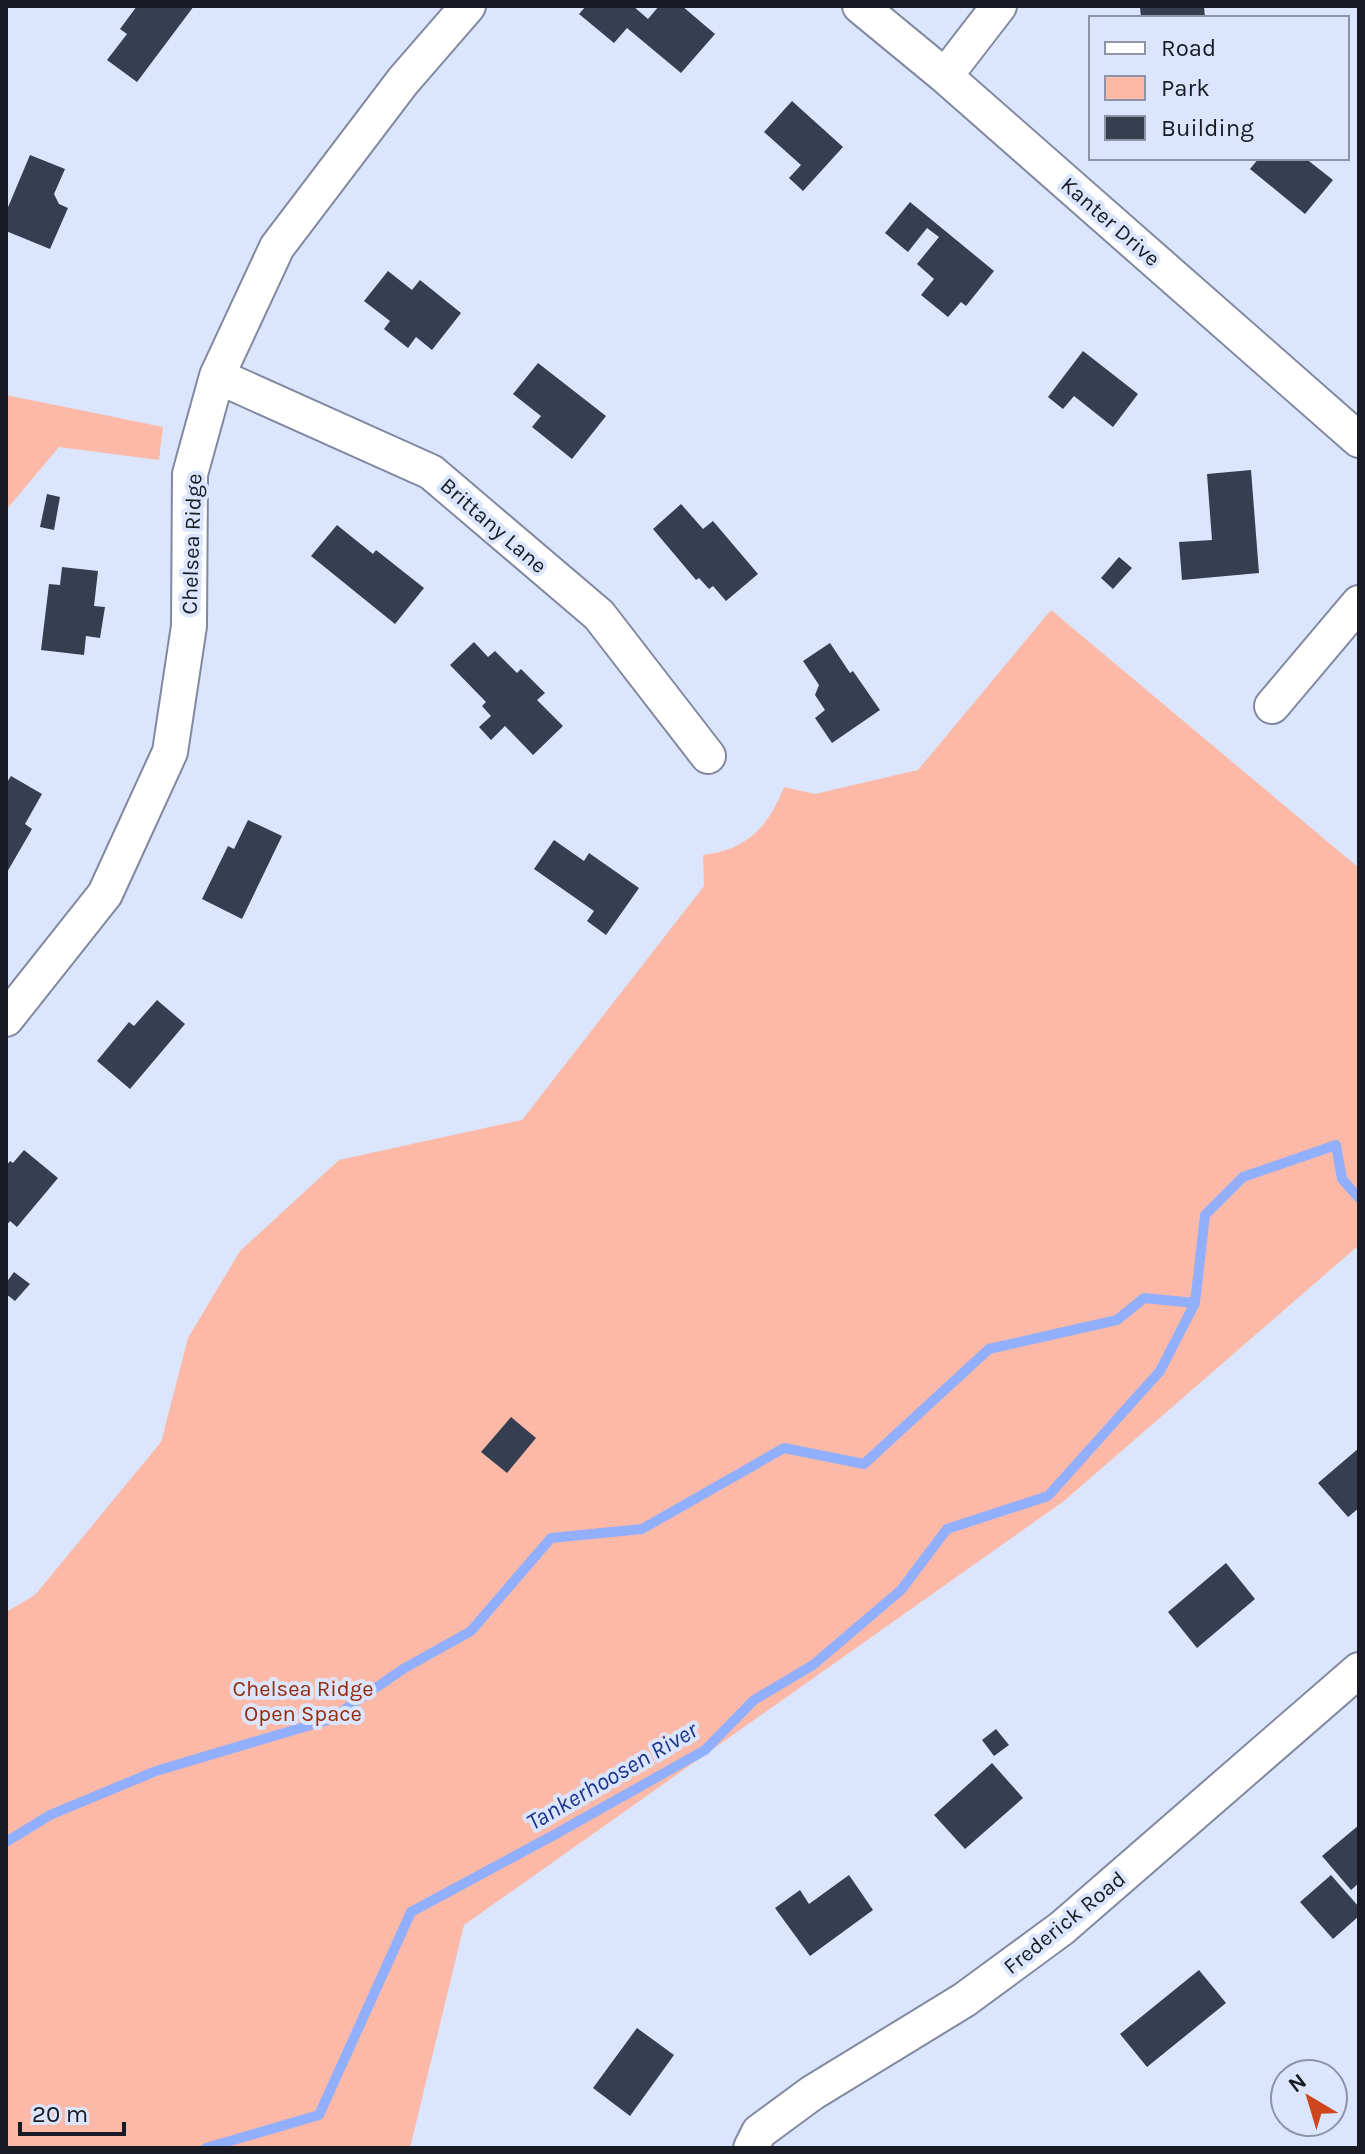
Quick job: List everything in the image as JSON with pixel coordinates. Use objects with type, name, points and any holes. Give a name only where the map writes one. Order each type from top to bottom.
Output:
[{"type":"street","name":"Chelsea Ridge","points":[[6,1019],[105,894],[170,752],[189,626],[190,474],[217,376],[277,247],[403,81],[468,6]]},
{"type":"street","name":"Kanter Drive","points":[[860,6],[945,76],[1359,440]]},
{"type":"street","points":[[945,76],[999,6]]},
{"type":"street","name":"Brittany Lane","points":[[217,376],[431,472],[599,615],[708,756]]},
{"type":"street","points":[[1272,706],[1359,603]]},
{"type":"street","name":"Frederick Road","points":[[751,2148],[759,2132],[812,2093],[964,2000],[1062,1928],[1359,1670]]},
{"type":"green space","points":[[6,395],[163,427],[159,460],[59,447],[6,510]]},
{"type":"green space","name":"Chelsea Ridge Open Space","points":[[1051,610],[1359,868],[1359,1245],[1064,1501],[464,1925],[410,2148],[6,2148],[6,1612],[35,1595],[161,1442],[188,1338],[240,1251],[339,1160],[522,1120],[704,886],[703,855],[732,847],[754,834],[771,814],[784,787],[815,794],[918,770]]},
{"type":"building","points":[[137,6],[194,6],[137,82],[107,60],[127,34],[120,29]]},
{"type":"building","points":[[586,6],[633,6],[648,19],[659,6],[682,6],[715,34],[681,73],[627,28],[614,43],[579,14]]},
{"type":"building","points":[[1204,6],[1205,16],[1141,16],[1140,7]]},
{"type":"building","points":[[792,101],[843,147],[803,191],[789,178],[801,165],[764,132]]},
{"type":"building","points":[[30,155],[65,169],[54,194],[59,204],[68,208],[50,249],[6,231],[6,212]]},
{"type":"building","points":[[1257,160],[1308,160],[1333,180],[1305,214],[1250,169]]},
{"type":"building","points":[[910,202],[994,271],[966,306],[961,302],[948,317],[921,295],[934,279],[917,264],[939,237],[927,228],[908,252],[885,233]]},
{"type":"building","points":[[388,271],[412,290],[420,280],[461,313],[432,350],[416,337],[408,348],[384,329],[390,321],[364,301]]},
{"type":"building","points":[[1083,351],[1138,394],[1113,427],[1074,396],[1063,409],[1048,397]]},
{"type":"building","points":[[538,363],[606,416],[572,459],[532,427],[541,416],[513,394]]},
{"type":"building","points":[[1251,470],[1259,573],[1182,580],[1179,542],[1212,540],[1207,474]]},
{"type":"building","points":[[47,494],[60,497],[54,530],[40,527]]},
{"type":"building","points":[[681,504],[703,529],[713,521],[758,574],[726,601],[713,586],[709,589],[699,578],[696,580],[653,529]]},
{"type":"building","points":[[337,525],[373,554],[376,550],[424,588],[395,624],[311,556]]},
{"type":"building","points":[[1119,557],[1132,568],[1113,589],[1101,578]]},
{"type":"building","points":[[62,567],[98,571],[94,606],[105,607],[100,638],[86,636],[84,655],[41,650],[49,584],[60,585]]},
{"type":"building","points":[[474,642],[488,657],[495,651],[517,673],[521,669],[545,693],[537,700],[563,726],[533,755],[505,726],[491,740],[479,727],[491,716],[482,706],[486,702],[450,665]]},
{"type":"building","points":[[830,643],[880,710],[832,743],[815,718],[825,710],[815,695],[819,685],[803,661]]},
{"type":"building","points":[[11,776],[42,794],[25,824],[32,829],[6,874],[6,784]]},
{"type":"building","points":[[248,820],[282,836],[242,919],[202,899],[228,846],[234,849]]},
{"type":"building","points":[[554,840],[584,861],[589,853],[639,888],[606,935],[587,921],[594,911],[534,869]]},
{"type":"building","points":[[157,1000],[185,1024],[130,1089],[97,1061],[129,1022],[134,1026]]},
{"type":"building","points":[[24,1150],[58,1178],[17,1227],[10,1221],[6,1226],[6,1166],[10,1161],[13,1163]]},
{"type":"building","points":[[14,1272],[30,1284],[15,1301],[6,1294],[6,1283]]},
{"type":"building","points":[[511,1417],[536,1438],[507,1473],[481,1452]]},
{"type":"building","points":[[1359,1448],[1359,1508],[1348,1517],[1318,1483]]},
{"type":"building","points":[[1226,1563],[1255,1599],[1197,1648],[1168,1612]]},
{"type":"building","points":[[996,1729],[1009,1745],[994,1756],[982,1740]]},
{"type":"building","points":[[992,1763],[1023,1798],[965,1849],[934,1815]]},
{"type":"building","points":[[1359,1825],[1359,1883],[1351,1890],[1322,1856]]},
{"type":"building","points":[[849,1875],[873,1910],[810,1956],[775,1908],[800,1890],[809,1904]]},
{"type":"building","points":[[1331,1875],[1359,1907],[1359,1916],[1333,1939],[1300,1902]]},
{"type":"building","points":[[1199,1970],[1226,2003],[1147,2067],[1120,2034]]},
{"type":"building","points":[[637,2028],[674,2055],[630,2116],[593,2088]]},
{"type":"waterway","name":"Tankerhoosen River","points":[[206,2148],[319,2115],[411,1912],[705,1750],[754,1700],[813,1665],[901,1590],[947,1529],[1048,1496],[1160,1371],[1195,1303],[1205,1215],[1243,1177],[1336,1145],[1342,1179],[1359,1198]]},
{"type":"waterway","name":"Tankerhoosen River","points":[[6,1842],[50,1815],[156,1771],[331,1719],[403,1669],[471,1631],[551,1538],[642,1529],[784,1448],[864,1464],[989,1349],[1117,1320],[1144,1298],[1195,1303]]}]
